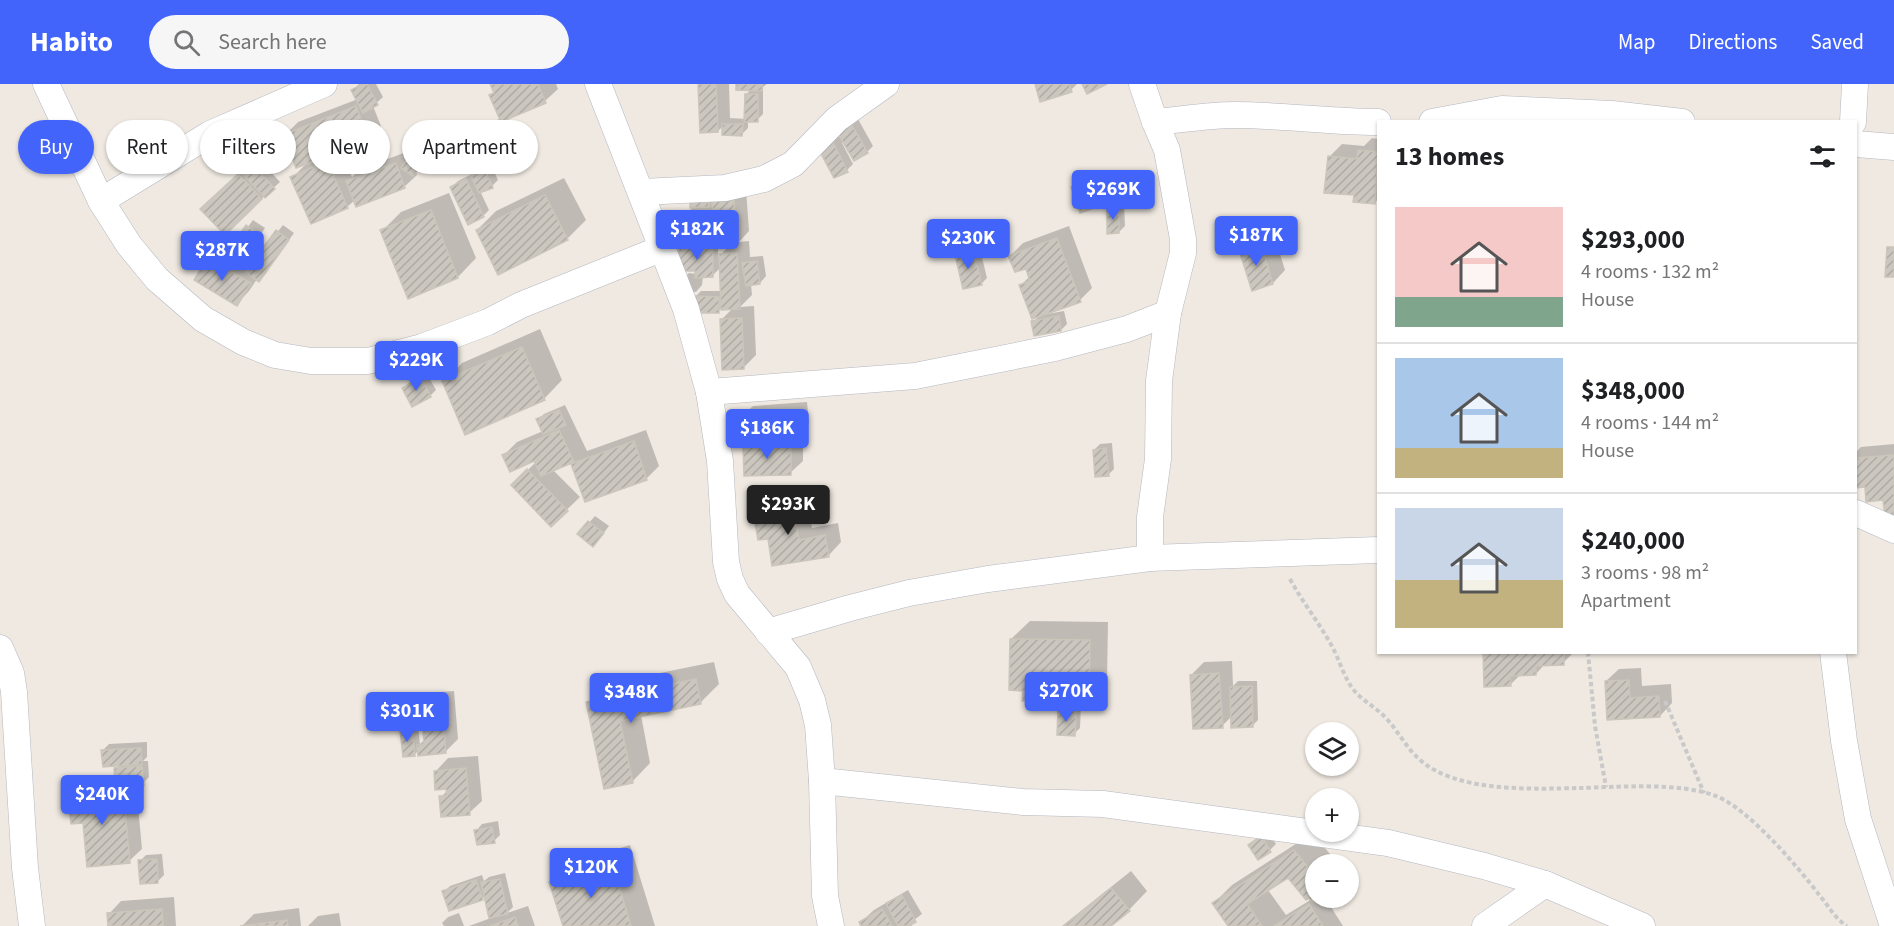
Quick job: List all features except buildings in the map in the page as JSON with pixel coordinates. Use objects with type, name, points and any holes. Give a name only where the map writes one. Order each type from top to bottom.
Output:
[{"type":"street","points":[[45,84],[101,201],[129,245],[157,279],[203,319],[243,342],[275,355],[311,361],[368,361],[422,347],[488,322],[521,305],[663,248]]},
{"type":"street","points":[[101,201],[210,134],[324,84]]},
{"type":"street","points":[[598,84],[686,309],[709,392],[720,460],[726,562],[730,579],[737,594],[789,654],[806,682],[818,725],[825,896],[831,926]]},
{"type":"street","points":[[641,192],[724,188],[764,179],[794,164],[837,119],[886,84]]},
{"type":"street","points":[[1142,84],[1167,150],[1183,239],[1183,253],[1168,313],[1159,381],[1158,459],[1149,517],[1150,558]]},
{"type":"street","points":[[1853,120],[1855,84]]},
{"type":"street","points":[[1443,120],[1502,109],[1612,114],[1664,120]]},
{"type":"street","points":[[1155,122],[1231,115],[1377,122]]},
{"type":"street","points":[[1857,144],[1894,147]]},
{"type":"street","points":[[709,392],[915,376],[1055,348],[1126,329],[1168,313]]},
{"type":"street","points":[[1857,513],[1894,530]]},
{"type":"street","points":[[768,632],[909,593],[988,579],[1150,558],[1377,550]]},
{"type":"street","points":[[0,648],[11,673],[14,692],[25,868],[32,926]]},
{"type":"street","points":[[1833,654],[1844,741],[1858,819],[1893,926]]},
{"type":"street","points":[[822,781],[1023,802],[1103,804],[1388,843],[1484,866],[1545,884],[1642,926]]},
{"type":"street","points":[[1485,926],[1545,884]]},
{"type":"path","points":[[1277,554],[1299,595],[1334,650],[1352,688],[1360,698],[1384,716],[1419,760],[1444,774],[1474,783],[1552,789],[1630,786],[1704,793],[1719,797],[1759,827],[1834,915],[1847,926]]},
{"type":"path","points":[[1588,654],[1595,726],[1606,787]]},
{"type":"path","points":[[1665,701],[1704,793]]}]
